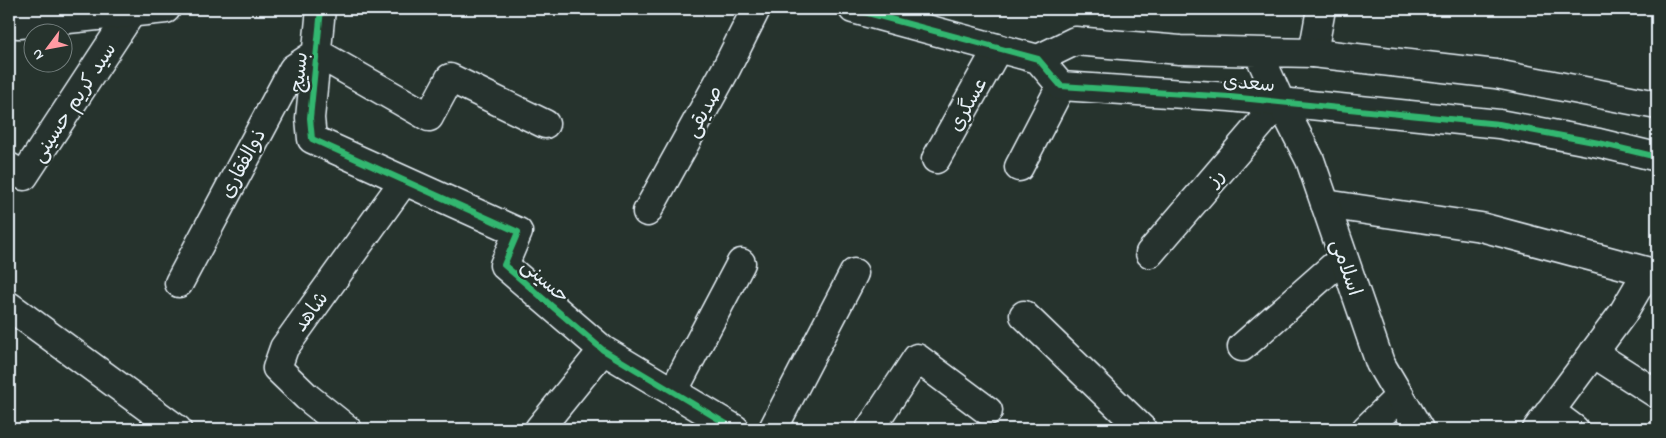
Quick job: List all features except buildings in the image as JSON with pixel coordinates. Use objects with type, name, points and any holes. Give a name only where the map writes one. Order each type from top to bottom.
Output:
[{"type":"street","points":[[9,23],[18,24],[166,9]]},
{"type":"street","name":"بسیج","points":[[312,139],[310,118],[321,9]]},
{"type":"street","name":"صدیقی","points":[[647,212],[726,69],[756,9]]},
{"type":"street","points":[[853,9],[1038,59],[1061,86],[1019,167]]},
{"type":"street","points":[[1313,54],[1321,9]]},
{"type":"street","name":"سید کریم حسینی","points":[[9,167],[24,176],[131,13]]},
{"type":"street","name":"سعدی","points":[[1038,59],[1075,41],[1180,50],[1313,54],[1496,74],[1657,105]]},
{"type":"street","name":"عسگری","points":[[936,159],[998,48]]},
{"type":"street","name":"اسلامی","points":[[1258,52],[1310,160],[1380,362],[1419,429]]},
{"type":"street","points":[[317,53],[429,117],[450,78],[545,124]]},
{"type":"street","name":"ذوالفقاری","points":[[179,283],[292,69],[317,53]]},
{"type":"street","name":"سعدی","points":[[1061,86],[1280,101],[1499,124],[1599,142],[1657,157]]},
{"type":"street","name":"رز","points":[[1150,253],[1280,101]]},
{"type":"street","name":"حسینی","points":[[312,139],[518,232],[504,265],[603,350],[735,429]]},
{"type":"street","name":"شاهد","points":[[347,429],[307,397],[276,368],[284,348],[404,181]]},
{"type":"street","points":[[1325,204],[1481,227],[1652,273],[1543,420],[1574,429]]},
{"type":"street","points":[[1242,347],[1343,258]]},
{"type":"street","points":[[673,392],[741,263]]},
{"type":"street","points":[[773,429],[854,273]]},
{"type":"street","points":[[9,306],[177,429]]},
{"type":"street","points":[[1024,314],[1142,429]]},
{"type":"street","points":[[545,427],[603,350]]},
{"type":"street","points":[[1593,353],[1657,394]]},
{"type":"street","points":[[870,429],[917,358],[988,411]]},
{"type":"street","points":[[1366,429],[1400,396]]},
{"type":"cycle path","points":[[321,9],[310,118],[312,139],[518,232],[504,265],[603,350],[735,429]]},
{"type":"cycle path","points":[[853,9],[1038,59],[1061,86],[1230,97],[1499,124],[1599,143],[1657,157]]}]
